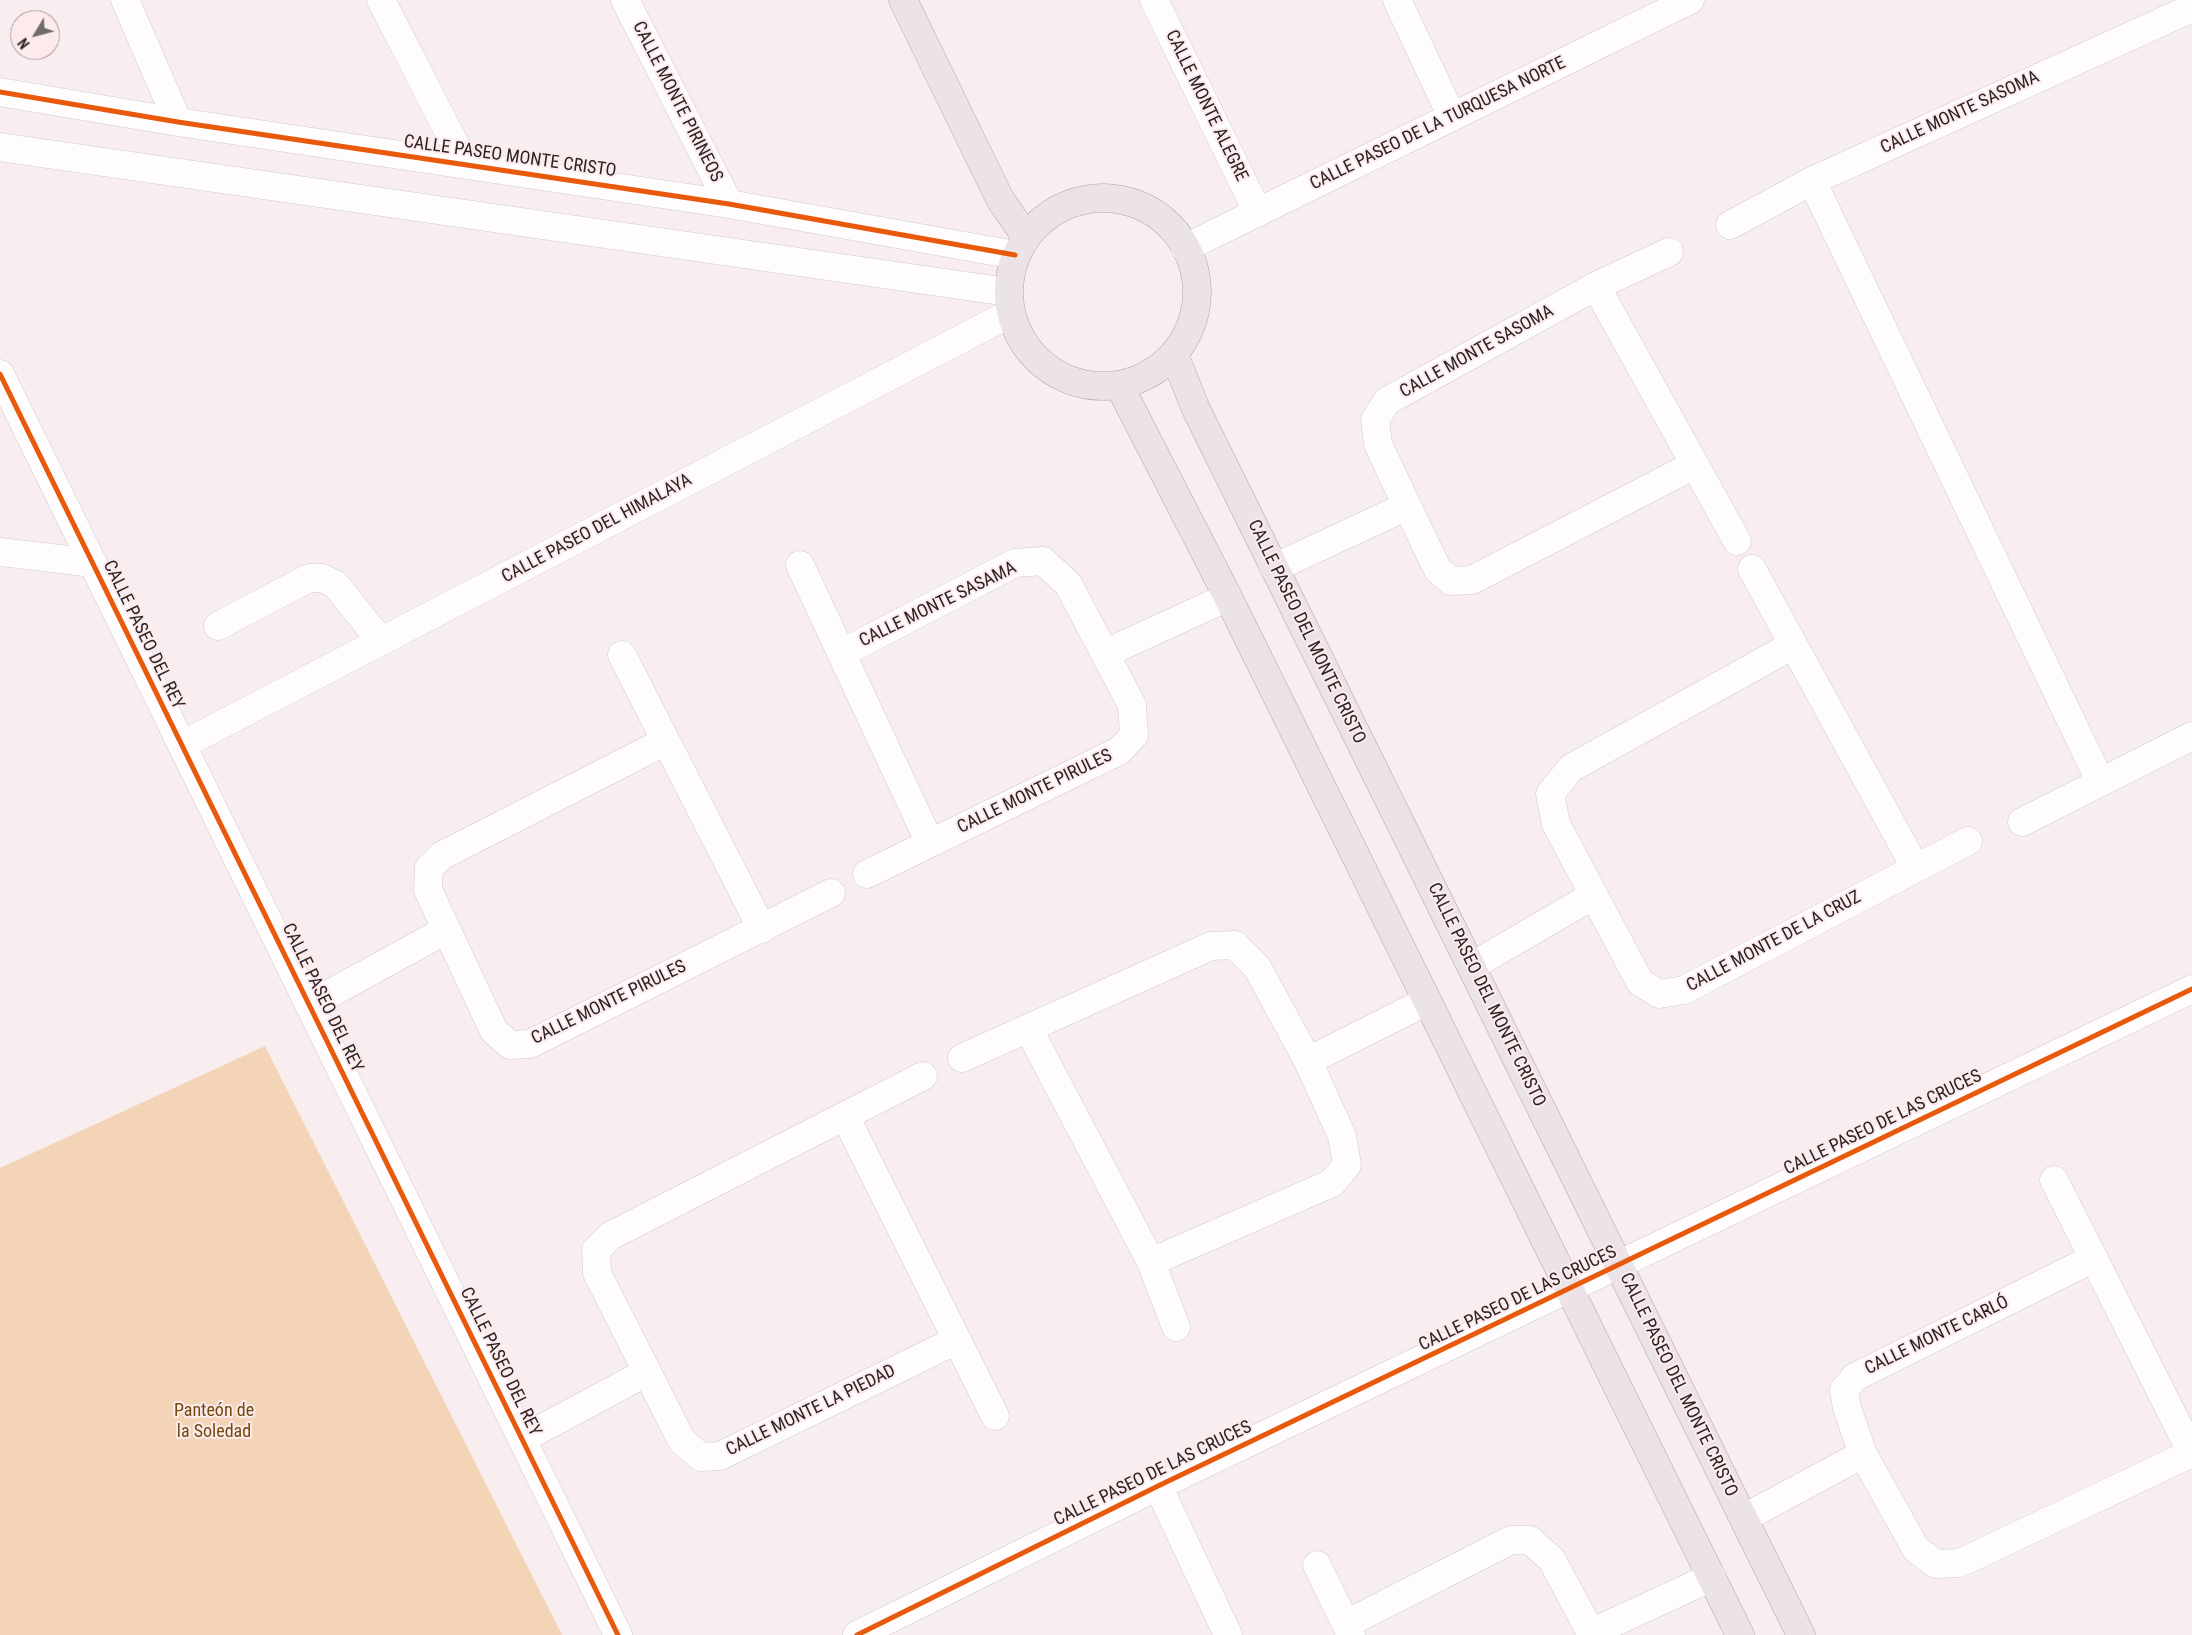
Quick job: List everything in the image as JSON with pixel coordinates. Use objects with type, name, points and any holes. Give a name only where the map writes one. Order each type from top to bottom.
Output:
[{"type":"main road","points":[[903,0],[1021,246]]},
{"type":"main road","points":[[1104,197],[1134,202],[1161,217],[1182,240],[1186,248],[1194,268],[1197,298],[1190,328],[1174,354],[1158,369],[1139,379],[1119,385],[1090,385],[1063,377],[1040,362],[1021,340],[1010,303],[1021,246],[1047,215],[1074,201],[1104,197]]},
{"type":"main road","name":"CALLE PASEO DEL MONTE CRISTO","points":[[1174,354],[1194,407],[1802,1635]]},
{"type":"main road","points":[[1119,385],[1228,597],[1740,1635]]},
{"type":"street","points":[[125,0],[178,122]]},
{"type":"street","points":[[381,0],[465,164]]},
{"type":"street","name":"CALLE MONTE PIRINEOS","points":[[625,0],[729,204]]},
{"type":"street","name":"CALLE MONTE ALEGRE","points":[[1154,0],[1258,213]]},
{"type":"street","points":[[1397,0],[1452,117]]},
{"type":"street","name":"CALLE PASEO DE LA TURQUESA NORTE","points":[[1186,248],[1452,117],[1659,7],[1690,0]]},
{"type":"street","name":"CALLE MONTE SASOMA","points":[[1730,225],[1812,181],[2178,8]]},
{"type":"street","name":"CALLE PASEO MONTE CRISTO","points":[[0,92],[178,122],[1021,246]]},
{"type":"street","points":[[0,147],[1010,303]]},
{"type":"street","points":[[1812,181],[2100,781]]},
{"type":"street","name":"CALLE MONTE SASOMA","points":[[1670,252],[1596,286],[1387,401],[1375,420],[1378,444],[1407,506],[1438,570],[1451,581],[1472,580],[1694,465]]},
{"type":"street","points":[[1596,286],[1736,541]]},
{"type":"street","name":"CALLE PASEO DEL HIMALAYA","points":[[182,745],[380,642],[1010,303]]},
{"type":"street","name":"CALLE PASEO DEL REY","points":[[0,374],[618,1635]]},
{"type":"street","points":[[1274,568],[1407,506]]},
{"type":"street","points":[[0,552],[93,563]]},
{"type":"street","name":"CALLE MONTE SASAMA","points":[[842,653],[1016,563],[1043,561],[1068,584],[1106,653]]},
{"type":"street","points":[[800,565],[930,843]]},
{"type":"street","points":[[1752,569],[1915,867]]},
{"type":"street","points":[[218,626],[308,578],[322,578],[335,584],[380,642]]},
{"type":"street","points":[[1106,653],[1228,597]]},
{"type":"street","name":"CALLE MONTE DE LA CRUZ","points":[[1793,645],[1570,768],[1550,794],[1556,824],[1640,982],[1659,994],[1684,990],[1915,867],[1968,841]]},
{"type":"street","name":"CALLE MONTE PIRULES","points":[[867,874],[1119,751],[1134,734],[1132,706],[1106,653]]},
{"type":"street","points":[[622,655],[762,928]]},
{"type":"street","points":[[2022,822],[2192,736]]},
{"type":"street","name":"CALLE MONTE PIRULES","points":[[666,741],[441,856],[430,868],[428,890],[494,1031],[510,1045],[530,1044],[831,893]]},
{"type":"street","points":[[1472,966],[1594,895]]},
{"type":"street","points":[[309,1005],[446,930]]},
{"type":"street","points":[[962,1058],[1028,1030],[1211,946],[1234,945],[1257,967],[1308,1061],[1342,1136],[1347,1165],[1332,1183],[1151,1262]]},
{"type":"street","name":"CALLE PASEO DE LAS CRUCES","points":[[857,1635],[1158,1486],[1570,1290],[2192,989]]},
{"type":"street","points":[[1308,1061],[1427,1001]]},
{"type":"street","points":[[1028,1030],[1151,1262],[1176,1327]]},
{"type":"street","name":"CALLE MONTE LA PIEDAD","points":[[923,1076],[610,1236],[596,1250],[597,1273],[682,1441],[701,1457],[720,1456],[957,1340]]},
{"type":"street","points":[[845,1116],[995,1416]]},
{"type":"street","points":[[1744,1518],[1863,1454],[1916,1549],[1936,1564],[1960,1563],[2192,1453],[2054,1180]]},
{"type":"street","name":"CALLE MONTE CARLÓ","points":[[1863,1454],[1847,1408],[1844,1390],[1855,1377],[2094,1258]]},
{"type":"street","points":[[522,1439],[647,1372]]},
{"type":"street","points":[[1158,1486],[1228,1635]]},
{"type":"street","points":[[1317,1565],[1349,1630],[1511,1540],[1530,1540],[1552,1560],[1592,1634],[1712,1576]]},
{"type":"green space","name":"Panteón de la Soledad","points":[[265,1046],[562,1635],[0,1635],[0,1168]]},
{"type":"cycle path","points":[[0,92],[178,122],[729,204],[1015,255]]},
{"type":"cycle path","points":[[0,374],[618,1635]]},
{"type":"cycle path","points":[[857,1635],[1158,1486],[2192,989]]}]
